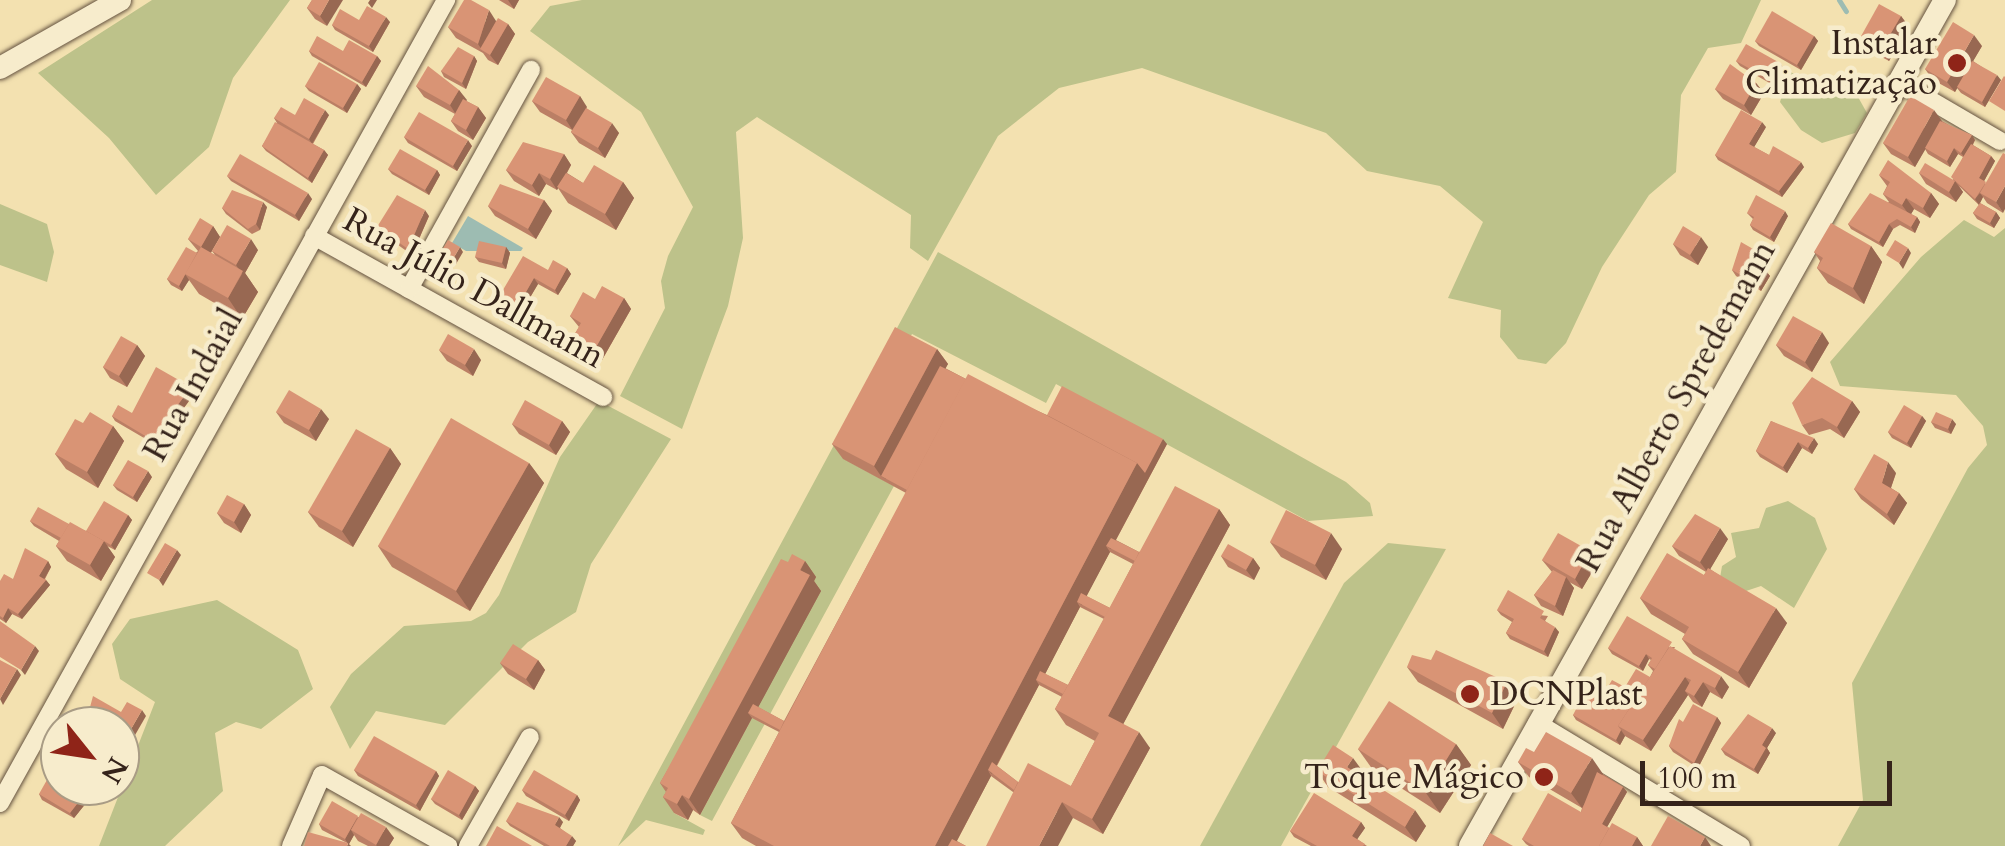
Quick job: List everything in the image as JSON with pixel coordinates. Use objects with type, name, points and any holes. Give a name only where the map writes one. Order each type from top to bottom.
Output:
[{"type":"street","points":[[0,68],[120,0]]},
{"type":"street","name":"Rua Indaial","points":[[0,804],[446,0]]},
{"type":"street","name":"Rua Alberto Spredemann","points":[[1470,846],[1944,0]]},
{"type":"street","points":[[409,289],[531,70]]},
{"type":"street","points":[[1899,82],[2000,141]]},
{"type":"street","name":"Rua Júlio Dallmann","points":[[314,236],[603,397]]},
{"type":"street","points":[[1537,723],[1741,846]]},
{"type":"street","points":[[468,846],[530,737]]},
{"type":"street","points":[[290,846],[322,774],[448,846]]},
{"type":"green space","points":[[152,0],[290,0],[233,78],[209,147],[156,195],[109,138],[38,73]]},
{"type":"green space","points":[[582,0],[1761,0],[1741,43],[1708,48],[1681,95],[1676,172],[1649,195],[1602,267],[1566,343],[1546,364],[1518,359],[1500,337],[1501,310],[1448,298],[1483,222],[1440,186],[1367,171],[1326,133],[1142,68],[1059,88],[998,136],[928,261],[910,248],[911,215],[757,117],[736,132],[743,238],[728,306],[682,429],[620,396],[665,308],[661,281],[668,256],[693,207],[641,112],[530,31],[550,6]]},
{"type":"green space","points":[[1789,71],[1823,91],[1858,97],[1867,113],[1855,133],[1822,143],[1801,130],[1780,102]]},
{"type":"green space","points":[[0,204],[47,224],[54,252],[47,282],[0,265]]},
{"type":"green space","points":[[1964,220],[1994,237],[2005,228],[2005,846],[1838,846],[1863,800],[1852,683],[1968,468],[1987,445],[1983,426],[1956,395],[1840,386],[1830,362],[1921,257]]},
{"type":"green space","points":[[938,252],[1346,482],[1370,503],[1373,516],[1308,521],[1056,384],[1046,403],[912,334],[844,459],[894,486],[712,821],[700,815],[820,590],[674,813],[705,830],[703,835],[646,820],[618,846]]},
{"type":"green space","points":[[599,401],[671,439],[591,564],[576,612],[528,642],[445,725],[376,711],[350,749],[330,707],[351,674],[404,626],[471,621],[486,613],[499,595],[560,457]]},
{"type":"green space","points":[[1788,501],[1815,518],[1827,549],[1794,608],[1761,586],[1746,591],[1720,578],[1722,566],[1736,557],[1731,533],[1759,528],[1766,508]]},
{"type":"green space","points":[[1388,543],[1446,549],[1281,846],[1200,846],[1344,583]]},
{"type":"green space","points":[[217,600],[298,650],[313,689],[261,729],[236,722],[215,733],[223,791],[165,846],[99,846],[115,806],[140,806],[140,741],[155,702],[120,679],[112,644],[130,619]]},
{"type":"water","points":[[468,216],[523,248],[466,251],[452,243]]},
{"type":"building","points":[[312,0],[329,0],[320,16],[307,8]]},
{"type":"building","points":[[464,0],[489,10],[478,44],[448,27]]},
{"type":"building","points":[[1879,4],[1901,16],[1881,50],[1860,38]]},
{"type":"building","points":[[367,6],[386,17],[369,46],[332,25],[340,9],[359,20]]},
{"type":"building","points":[[1772,11],[1814,36],[1797,65],[1755,41]]},
{"type":"building","points":[[498,18],[508,24],[490,55],[480,49]]},
{"type":"building","points":[[1953,22],[1974,35],[1947,82],[1925,69]]},
{"type":"building","points":[[317,36],[343,51],[349,40],[377,56],[362,82],[309,51]]},
{"type":"building","points":[[1746,44],[1780,63],[1770,80],[1736,61]]},
{"type":"building","points":[[458,47],[474,56],[462,83],[441,71]]},
{"type":"building","points":[[1972,61],[1997,75],[1982,102],[1957,87]]},
{"type":"building","points":[[319,62],[357,84],[343,108],[305,86]]},
{"type":"building","points":[[1730,64],[1756,83],[1744,105],[1715,89]]},
{"type":"building","points":[[428,66],[459,90],[450,105],[416,86]]},
{"type":"building","points":[[546,77],[580,96],[566,120],[532,101]]},
{"type":"building","points":[[2005,77],[2005,111],[1989,101]]},
{"type":"building","points":[[1910,96],[1934,110],[1908,157],[1883,143]]},
{"type":"building","points":[[304,98],[325,110],[309,139],[274,118],[281,107],[295,115]]},
{"type":"building","points":[[463,99],[478,107],[466,130],[451,121]]},
{"type":"building","points":[[586,108],[612,123],[598,148],[571,132]]},
{"type":"building","points":[[1741,110],[1762,122],[1749,144],[1769,155],[1773,146],[1801,162],[1779,191],[1715,155]]},
{"type":"building","points":[[419,112],[468,140],[453,166],[404,137]]},
{"type":"building","points":[[1940,121],[1972,135],[1961,153],[1954,148],[1947,161],[1925,148]]},
{"type":"building","points":[[275,122],[324,150],[308,178],[262,146]]},
{"type":"building","points":[[523,142],[564,154],[550,179],[539,173],[532,185],[506,170]]},
{"type":"building","points":[[1971,144],[1991,156],[1979,178],[1986,182],[1975,199],[1951,177]]},
{"type":"building","points":[[400,149],[437,170],[425,190],[388,169]]},
{"type":"building","points":[[2003,153],[2005,186],[1996,202],[1980,193]]},
{"type":"building","points":[[240,154],[308,193],[295,215],[227,176]]},
{"type":"building","points":[[1888,160],[1931,193],[1923,208],[1906,198],[1902,205],[1883,194],[1890,182],[1879,175]]},
{"type":"building","points":[[1925,163],[1955,181],[1949,192],[1919,173]]},
{"type":"building","points":[[594,165],[623,182],[605,214],[557,187],[566,173],[583,183]]},
{"type":"building","points":[[500,184],[544,200],[528,229],[488,206]]},
{"type":"building","points":[[232,190],[263,202],[256,224],[248,229],[222,208]]},
{"type":"building","points":[[1870,193],[1917,217],[1911,227],[1897,219],[1889,224],[1879,242],[1848,224]]},
{"type":"building","points":[[397,195],[425,210],[408,249],[377,227]]},
{"type":"building","points":[[1756,195],[1785,211],[1770,237],[1750,225],[1754,217],[1747,213]]},
{"type":"building","points":[[1980,203],[1996,212],[1990,223],[1973,213]]},
{"type":"building","points":[[200,218],[213,226],[201,247],[188,239]]},
{"type":"building","points":[[1831,223],[1871,246],[1853,288],[1817,268],[1823,258],[1814,252]]},
{"type":"building","points":[[227,225],[251,239],[236,265],[212,251]]},
{"type":"building","points":[[1683,226],[1701,237],[1690,255],[1673,244]]},
{"type":"building","points":[[448,240],[460,247],[453,259],[441,252]]},
{"type":"building","points":[[1895,240],[1908,248],[1899,263],[1886,255]]},
{"type":"building","points":[[479,241],[506,247],[502,263],[475,257]]},
{"type":"building","points":[[1741,242],[1767,257],[1761,268],[1766,271],[1758,285],[1732,270]]},
{"type":"building","points":[[186,247],[197,253],[179,286],[167,279]]},
{"type":"building","points":[[201,247],[243,271],[228,298],[185,274]]},
{"type":"building","points":[[523,256],[548,270],[553,260],[567,268],[555,290],[534,278],[518,306],[500,295]]},
{"type":"building","points":[[602,286],[624,298],[595,349],[573,337],[581,323],[570,316],[583,292],[595,299]]},
{"type":"building","points":[[1793,316],[1822,332],[1805,362],[1776,345]]},
{"type":"building","points":[[895,327],[937,349],[874,466],[832,444]]},
{"type":"building","points":[[448,334],[474,349],[465,365],[439,350]]},
{"type":"building","points":[[121,336],[137,345],[119,376],[103,367]]},
{"type":"building","points":[[940,366],[966,379],[907,490],[881,476]]},
{"type":"building","points":[[156,367],[191,387],[152,440],[112,416],[118,405],[132,413]]},
{"type":"building","points":[[968,374],[1137,463],[935,846],[774,846],[731,823]]},
{"type":"building","points":[[1812,377],[1852,401],[1837,427],[1822,418],[1802,425],[1792,403]]},
{"type":"building","points":[[1062,386],[1163,439],[1145,473],[1137,463],[1047,415]]},
{"type":"building","points":[[289,390],[321,409],[309,430],[276,412]]},
{"type":"building","points":[[525,400],[562,421],[549,445],[512,424]]},
{"type":"building","points":[[1904,405],[1922,416],[1907,443],[1888,432]]},
{"type":"building","points":[[90,412],[113,426],[87,472],[55,454],[75,419],[83,423]]},
{"type":"building","points":[[1936,412],[1952,419],[1948,429],[1931,422]]},
{"type":"building","points":[[451,418],[529,463],[456,591],[378,546]]},
{"type":"building","points":[[1771,421],[1814,438],[1808,448],[1798,442],[1783,467],[1756,451]]},
{"type":"building","points":[[356,429],[390,448],[342,531],[308,512]]},
{"type":"building","points":[[1874,454],[1888,462],[1882,483],[1899,493],[1887,514],[1854,489]]},
{"type":"building","points":[[128,460],[148,471],[133,497],[113,485]]},
{"type":"building","points":[[1175,486],[1219,509],[1108,716],[1139,732],[1092,819],[1062,802],[1039,846],[986,846],[1028,763],[1071,786],[1099,733],[1055,709]]},
{"type":"building","points":[[227,495],[244,504],[234,522],[217,513]]},
{"type":"building","points":[[104,501],[128,515],[111,545],[86,531]]},
{"type":"building","points":[[38,507],[69,524],[61,538],[30,521]]},
{"type":"building","points":[[1286,510],[1331,533],[1315,565],[1270,542]]},
{"type":"building","points":[[1695,514],[1720,528],[1700,562],[1672,546]]},
{"type":"building","points":[[70,522],[104,541],[90,565],[56,546]]},
{"type":"building","points":[[1558,533],[1590,551],[1575,579],[1542,560]]},
{"type":"building","points":[[1111,538],[1139,552],[1135,561],[1106,546]]},
{"type":"building","points":[[165,543],[177,550],[159,580],[147,573]]},
{"type":"building","points":[[1228,544],[1253,558],[1246,570],[1221,556]]},
{"type":"building","points":[[25,548],[48,561],[39,576],[46,580],[18,614],[8,608],[3,618],[0,581],[4,574],[13,579]]},
{"type":"building","points":[[1667,553],[1704,575],[1708,568],[1776,608],[1738,672],[1682,639],[1689,627],[1640,598]]},
{"type":"building","points":[[792,554],[805,561],[800,570],[810,575],[689,799],[682,795],[677,804],[663,797],[668,788],[660,783],[781,559],[788,562]]},
{"type":"building","points":[[1553,570],[1566,577],[1555,606],[1534,595]]},
{"type":"building","points":[[1508,590],[1544,611],[1540,618],[1555,627],[1544,651],[1506,633],[1514,619],[1497,610]]},
{"type":"building","points":[[1081,593],[1110,608],[1105,617],[1077,602]]},
{"type":"building","points":[[1627,616],[1672,642],[1655,669],[1648,665],[1652,658],[1646,654],[1639,666],[1608,648]]},
{"type":"building","points":[[0,621],[35,646],[21,670],[0,657]]},
{"type":"building","points":[[513,644],[538,660],[526,679],[500,663]]},
{"type":"building","points":[[1670,646],[1721,676],[1715,688],[1703,682],[1694,696],[1685,691],[1691,680],[1685,677],[1643,740],[1618,726]]},
{"type":"building","points":[[1436,650],[1507,682],[1492,713],[1407,667],[1412,655],[1431,660]]},
{"type":"building","points":[[0,660],[17,669],[0,699]]},
{"type":"building","points":[[1636,669],[1650,677],[1618,726],[1621,730],[1616,740],[1573,715],[1587,688],[1602,697],[1612,680],[1625,687]]},
{"type":"building","points":[[1040,671],[1068,685],[1063,694],[1036,680]]},
{"type":"building","points":[[93,696],[110,706],[90,706]]},
{"type":"building","points":[[1389,701],[1456,744],[1426,793],[1358,749]]},
{"type":"building","points":[[753,704],[784,721],[780,730],[748,713]]},
{"type":"building","points":[[1693,704],[1717,717],[1694,763],[1669,746],[1679,719],[1683,722]]},
{"type":"building","points":[[1748,714],[1772,728],[1754,769],[1721,749]]},
{"type":"building","points":[[1546,732],[1592,758],[1571,793],[1518,762],[1526,748],[1534,752]]},
{"type":"building","points":[[374,736],[436,771],[416,805],[354,770]]},
{"type":"building","points":[[1333,745],[1353,758],[1347,767],[1415,810],[1405,827],[1317,771]]},
{"type":"building","points":[[992,762],[1018,782],[1014,790],[988,770]]},
{"type":"building","points":[[448,770],[475,786],[459,815],[431,799]]},
{"type":"building","points":[[534,770],[577,795],[565,815],[522,790]]},
{"type":"building","points":[[1597,772],[1623,787],[1602,824],[1609,828],[1599,846],[1534,846],[1522,839],[1548,793],[1581,812]]},
{"type":"building","points":[[1314,793],[1361,822],[1352,836],[1363,846],[1317,846],[1290,831]]},
{"type":"building","points":[[332,801],[358,816],[345,839],[319,824]]},
{"type":"building","points":[[517,802],[559,817],[555,825],[572,836],[566,846],[550,846],[506,821]]},
{"type":"building","points":[[361,813],[386,827],[376,845],[351,830]]},
{"type":"building","points":[[1668,816],[1705,837],[1700,846],[1651,846]]},
{"type":"building","points":[[1612,823],[1637,837],[1632,846],[1599,846]]},
{"type":"building","points":[[497,826],[532,846],[486,846]]},
{"type":"building","points":[[308,832],[348,843],[304,846]]},
{"type":"building","points":[[1490,833],[1513,846],[1483,846]]},
{"type":"building","points":[[952,839],[966,846],[948,846]]},
{"type":"waterway","points":[[1839,0],[1846,11]]},
{"type":"place","name":"Instalar Climatização","points":[[1957,63]]},
{"type":"place","name":"DCNPlast","points":[[1470,694]]},
{"type":"place","name":"Toque Mágico","points":[[1544,777]]}]
